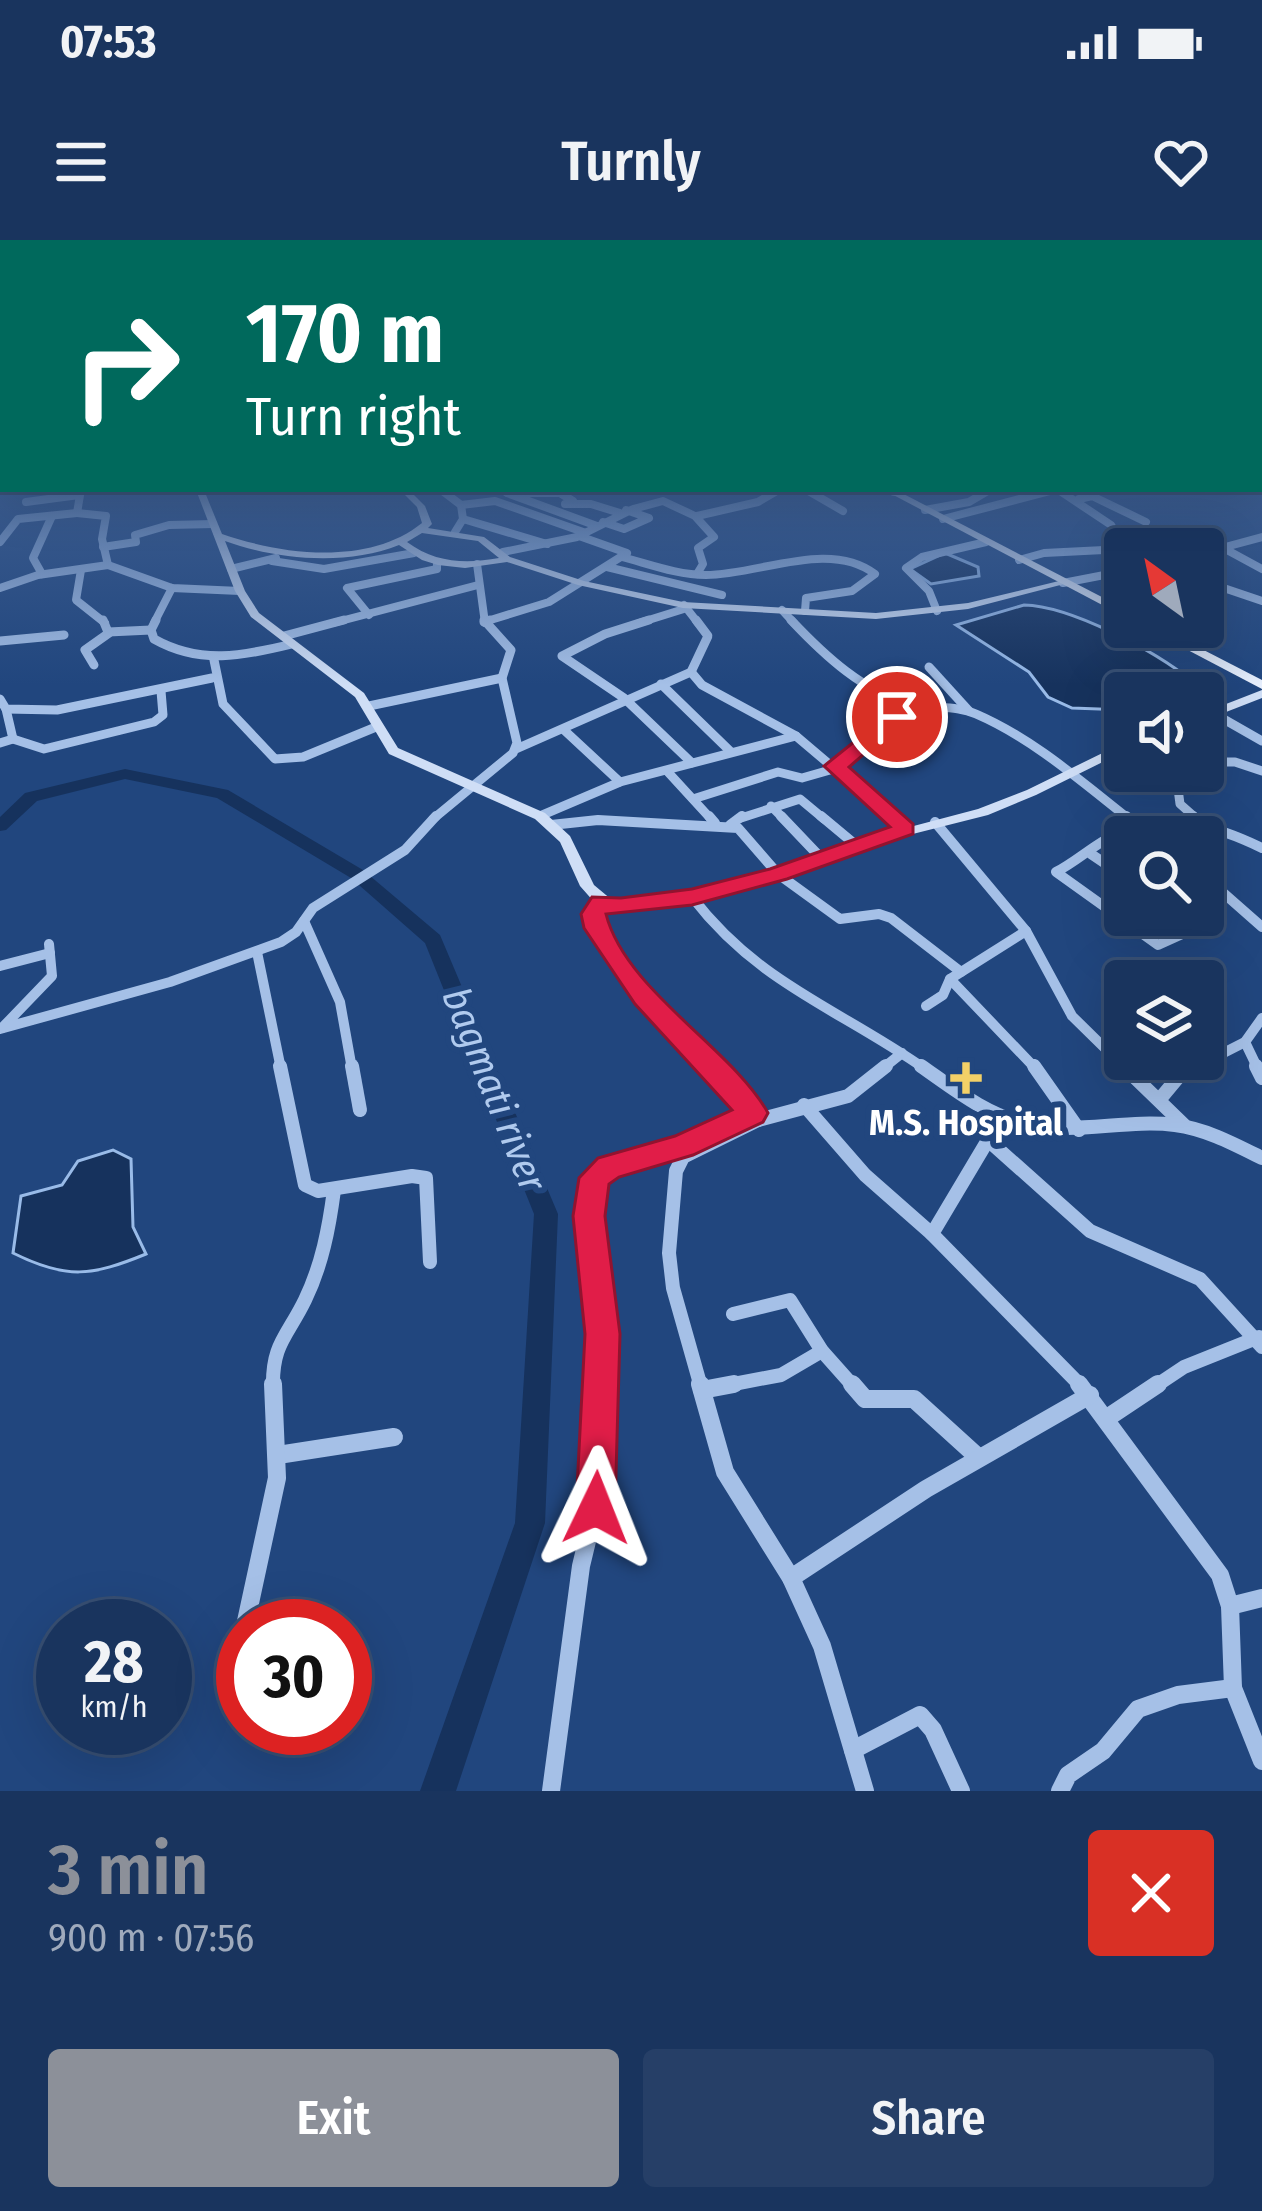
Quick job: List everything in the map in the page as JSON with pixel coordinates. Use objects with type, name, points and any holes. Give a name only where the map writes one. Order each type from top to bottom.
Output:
[{"type":"main road","points":[[983,540],[1104,604]]},
{"type":"main road","points":[[1191,648],[1262,685]]},
{"type":"street","points":[[41,540],[33,559],[42,574]]},
{"type":"street","points":[[104,540],[108,565]]},
{"type":"street","points":[[104,547],[136,540]]},
{"type":"street","points":[[220,540],[239,591],[255,615],[369,706],[376,727],[393,751],[545,821],[570,844],[587,887],[601,902],[621,906],[692,897],[778,874],[905,829],[999,807],[1104,756]]},
{"type":"street","points":[[247,540],[282,552],[368,550],[406,540]]},
{"type":"street","points":[[1,1029],[257,952],[289,937],[313,908],[405,850],[470,784],[517,749],[691,672],[708,636],[685,606],[582,583],[505,555],[484,540]]},
{"type":"street","points":[[536,540],[548,544]]},
{"type":"street","points":[[402,543],[437,562],[477,564],[560,540]]},
{"type":"street","points":[[484,622],[549,602],[626,551],[599,540]]},
{"type":"street","points":[[698,574],[703,564],[698,548],[709,540]]},
{"type":"street","points":[[1226,550],[1253,540]]},
{"type":"street","points":[[937,611],[929,591],[906,568],[922,556],[986,542]]},
{"type":"street","points":[[1019,560],[1050,552],[1104,550]]},
{"type":"street","points":[[1226,550],[1262,569]]},
{"type":"street","points":[[272,561],[282,552]]},
{"type":"street","points":[[231,569],[272,561],[338,565],[414,553]]},
{"type":"street","points":[[622,557],[710,576],[782,562],[852,561],[867,564],[875,574],[852,591],[806,598],[805,611]]},
{"type":"street","points":[[347,589],[437,569],[437,562]]},
{"type":"street","points":[[477,564],[484,622],[511,650],[502,678],[517,749]]},
{"type":"street","points":[[0,588],[42,574],[108,565],[172,588],[239,591]]},
{"type":"street","points":[[338,565],[347,589],[369,615]]},
{"type":"street","points":[[606,567],[722,600],[862,616],[937,611],[1104,575]]},
{"type":"street","points":[[81,570],[76,600],[103,619],[109,633]]},
{"type":"street","points":[[710,576],[722,585],[722,600]]},
{"type":"street","points":[[151,630],[157,643],[214,660],[478,585]]},
{"type":"street","points":[[151,630],[172,588]]},
{"type":"street","points":[[1224,588],[1262,601]]},
{"type":"street","points":[[692,763],[624,698],[566,663],[563,653],[685,606],[722,600]]},
{"type":"street","points":[[782,610],[803,635],[892,697],[970,711]]},
{"type":"street","points":[[94,665],[85,653],[87,645],[109,633],[151,630]]},
{"type":"street","points":[[0,641],[64,635]]},
{"type":"street","points":[[214,660],[212,678],[225,710],[275,759],[303,757],[376,727]]},
{"type":"street","points":[[928,667],[970,711],[1125,816]]},
{"type":"street","points":[[691,672],[702,685],[796,736],[905,829]]},
{"type":"street","points":[[13,739],[3,704],[44,712],[212,678]]},
{"type":"street","points":[[369,706],[502,678]]},
{"type":"street","points":[[661,684],[731,752]]},
{"type":"street","points":[[0,743],[13,739],[44,749],[154,722],[163,715],[161,691]]},
{"type":"street","points":[[1224,709],[1262,694]]},
{"type":"street","points":[[693,799],[778,772],[802,778],[836,767],[850,759],[863,741],[895,721],[892,697]]},
{"type":"street","points":[[1224,723],[1262,741]]},
{"type":"street","points":[[564,730],[620,782]]},
{"type":"street","points":[[545,821],[620,782],[796,736]]},
{"type":"street","points":[[1224,762],[1262,771]]},
{"type":"street","points":[[667,771],[716,823]]},
{"type":"street","points":[[1178,792],[1178,800],[1193,816]]},
{"type":"street","points":[[730,825],[771,806],[804,800],[857,846]]},
{"type":"street","points":[[771,806],[821,858]]},
{"type":"street","points":[[545,821],[730,825],[751,837],[778,874],[840,919],[879,914],[891,918],[955,975],[1024,1052],[1079,1130]]},
{"type":"street","points":[[935,822],[1026,932],[1072,1016],[1186,1126]]},
{"type":"street","points":[[1224,834],[1262,848]]},
{"type":"street","points":[[1104,842],[1056,872],[1104,906]]},
{"type":"street","points":[[1091,854],[1104,863]]},
{"type":"street","points":[[1224,893],[1262,927]]},
{"type":"street","points":[[692,897],[721,936],[752,965],[902,1053],[992,1114],[1037,1126],[1079,1130],[1140,1124],[1186,1126],[1262,1158]]},
{"type":"street","points":[[601,902],[593,920],[618,962],[658,1013],[755,1116]]},
{"type":"street","points":[[304,921],[340,1002],[360,1110]]},
{"type":"street","points":[[926,1006],[943,995],[955,975],[1026,932]]},
{"type":"street","points":[[1145,936],[1158,945],[1178,936]]},
{"type":"street","points":[[0,966],[50,948],[49,982],[1,1029]]},
{"type":"street","points":[[257,952],[304,1184],[312,1191],[334,1190],[412,1175],[426,1178],[430,1262]]},
{"type":"street","points":[[1160,1099],[1180,1075],[1245,1042],[1262,1018]]},
{"type":"street","points":[[1245,1042],[1262,1078]]},
{"type":"street","points":[[551,1791],[581,1566],[596,1508],[602,1334],[589,1216],[594,1178],[609,1167],[682,1146],[755,1116],[856,1092],[902,1053]]},
{"type":"street","points":[[803,1105],[865,1174],[932,1234],[1090,1395],[1220,1575],[1230,1606],[1233,1688],[1262,1761]]},
{"type":"street","points":[[932,1234],[988,1140],[992,1114]]},
{"type":"street","points":[[755,1116],[683,1156],[676,1171],[669,1253],[673,1288],[725,1472],[791,1578],[822,1646],[865,1791]]},
{"type":"street","points":[[988,1140],[1090,1231],[1200,1279],[1259,1341],[1184,1367],[1107,1418]]},
{"type":"street","points":[[252,1599],[278,1455],[272,1355],[305,1300],[332,1218],[334,1190]]},
{"type":"street","points":[[733,1315],[786,1299],[822,1351],[866,1400],[914,1399],[979,1458]]},
{"type":"street","points":[[702,1390],[781,1375],[822,1351]]},
{"type":"street","points":[[791,1578],[979,1458],[1090,1395]]},
{"type":"street","points":[[278,1455],[394,1437]]},
{"type":"street","points":[[1230,1606],[1262,1598]]},
{"type":"street","points":[[1060,1791],[1068,1775],[1103,1751],[1138,1708],[1178,1695],[1233,1688]]},
{"type":"street","points":[[853,1750],[920,1715],[933,1730],[961,1791]]},
{"type":"water","points":[[945,553],[978,567],[979,576],[931,584],[910,569]]},
{"type":"water","points":[[1024,605],[1043,607],[1104,629],[1104,648],[1142,648],[1179,672],[1104,672],[1104,709],[1072,708],[1048,697],[1029,672],[956,625]]},
{"type":"water","points":[[113,1150],[131,1159],[133,1227],[146,1254],[80,1272],[49,1268],[13,1253],[21,1196],[62,1185],[78,1161]]},
{"type":"waterway","name":"bagmati river","points":[[0,826],[31,797],[125,774],[222,794],[357,874],[433,940],[546,1214],[530,1523],[438,1791]]},
{"type":"place","name":"M.S. Hospital","points":[[966,1078]]},
{"type":"route","points":[[596,1508],[602,1334],[589,1216],[594,1178],[609,1167],[682,1146],[753,1113],[644,998],[597,928],[593,914],[601,902],[621,906],[692,897],[778,874],[905,829],[835,766],[850,759],[863,741],[897,717]]}]
